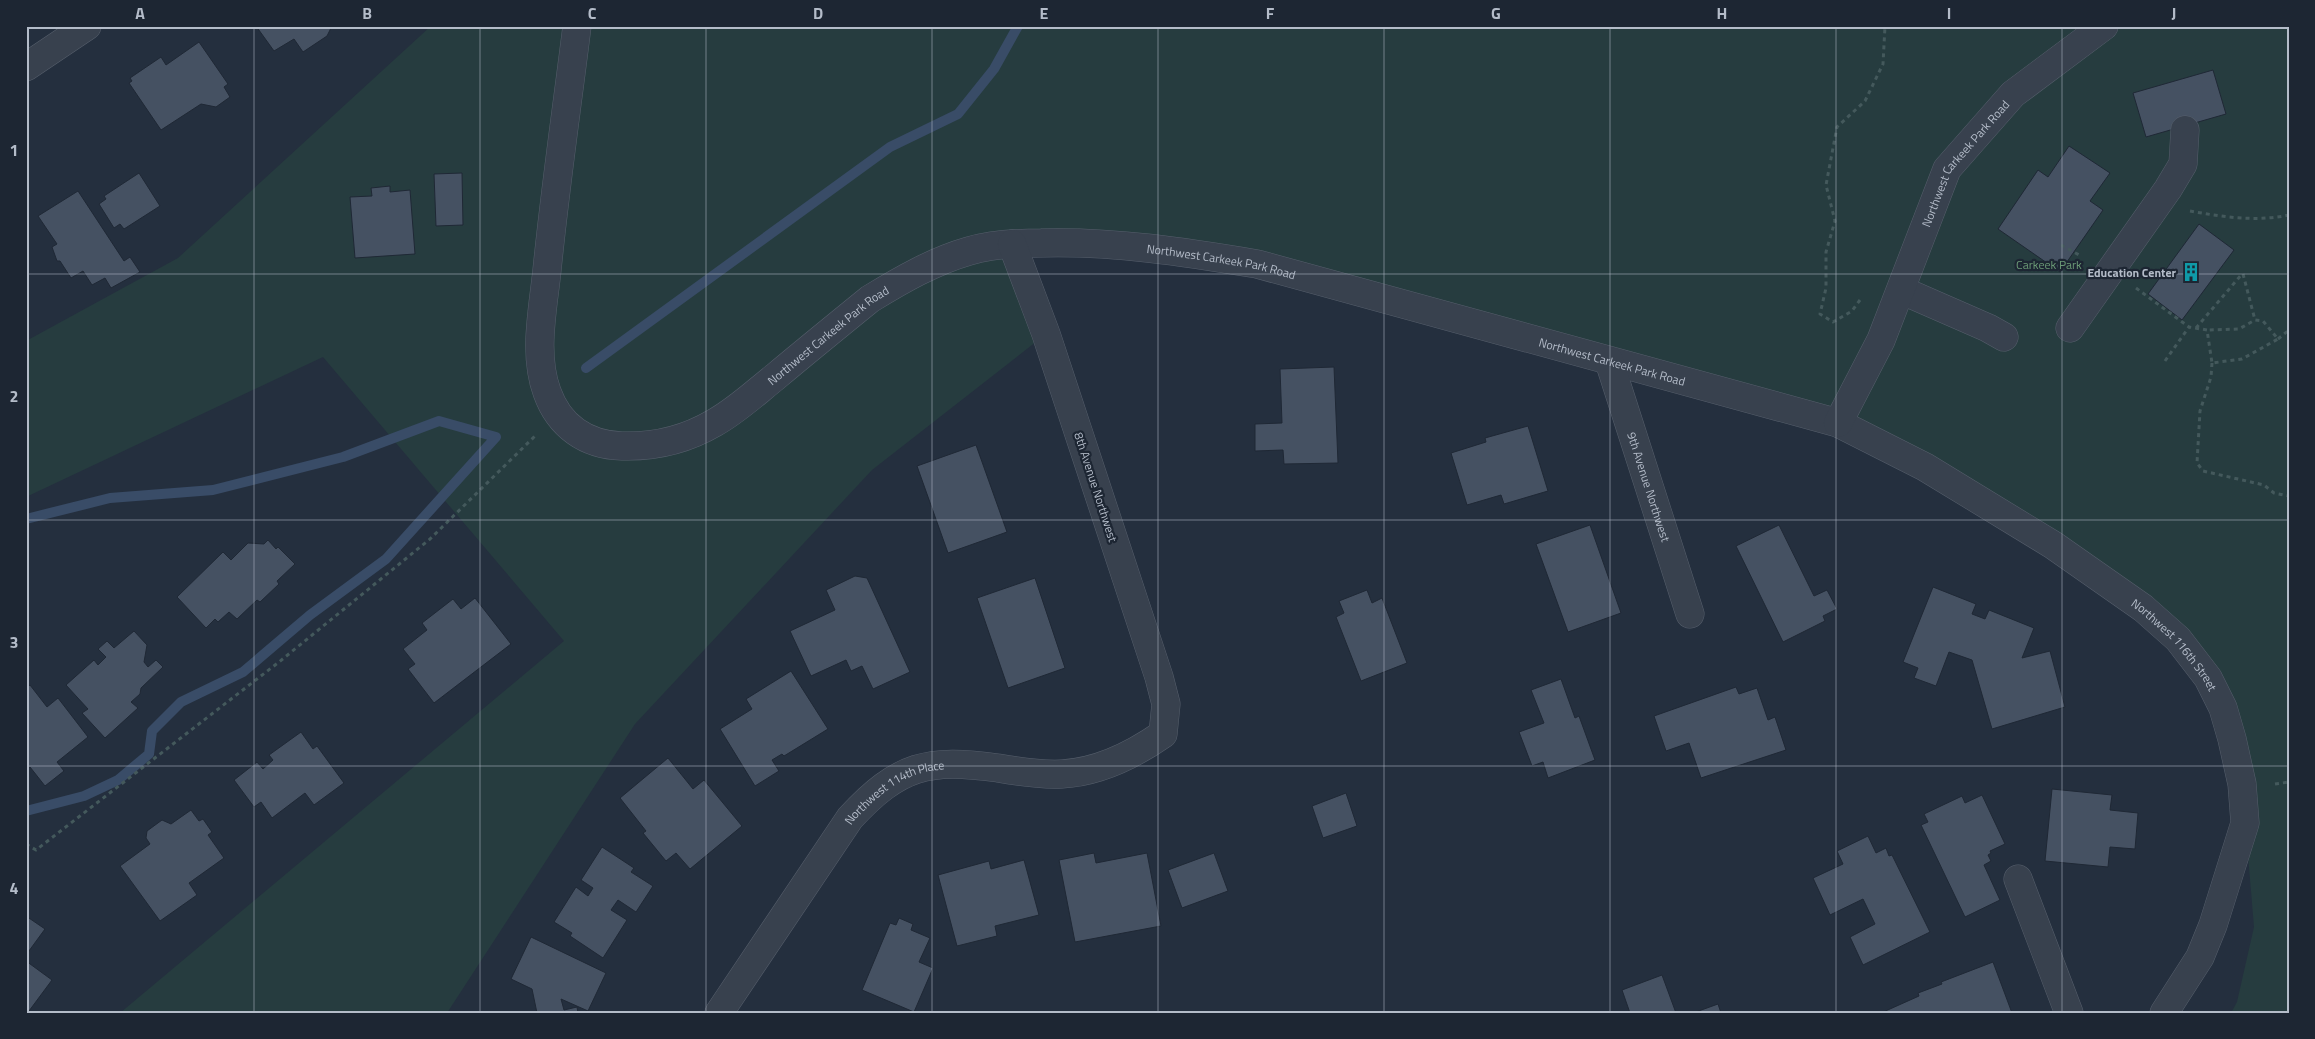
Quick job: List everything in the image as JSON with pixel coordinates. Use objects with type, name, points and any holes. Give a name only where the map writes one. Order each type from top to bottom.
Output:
[{"type":"street","points":[[26,67],[86,26]]},
{"type":"street","name":"Northwest Carkeek Park Road","points":[[577,26],[550,233],[540,332],[541,368],[547,392],[558,414],[573,431],[592,441],[611,446],[650,446],[669,443],[693,434],[734,409],[870,299],[892,285],[942,261],[970,250],[1012,244],[1064,242],[1161,249],[1257,264],[1609,362],[1838,423],[1881,340],[1947,169],[2013,94],[2104,26]]},
{"type":"street","points":[[2070,328],[2168,189],[2183,164],[2185,130]]},
{"type":"street","name":"8th Avenue Northwest","points":[[1012,244],[1046,334],[1159,677],[1166,704],[1163,734]]},
{"type":"street","points":[[1901,290],[2004,337]]},
{"type":"street","name":"9th Avenue Northwest","points":[[1609,362],[1690,614]]},
{"type":"street","name":"Northwest 116th Street","points":[[1838,423],[1924,466],[2053,545],[2143,608],[2178,639],[2208,678],[2223,708],[2232,739],[2242,784],[2245,823],[2214,925],[2200,957],[2164,1013]]},
{"type":"street","name":"Northwest 114th Place","points":[[719,1013],[850,818],[872,794],[893,779],[930,765],[960,764],[1039,774],[1084,772],[1137,752],[1163,734]]},
{"type":"street","points":[[2018,879],[2069,1013]]},
{"type":"path","points":[[1833,322],[1820,314],[1826,288],[1826,252],[1835,221],[1826,185],[1837,127],[1865,101],[1883,64],[1885,26]]},
{"type":"path","points":[[2184,218],[2190,211],[2221,217],[2271,219],[2289,215]]},
{"type":"path","points":[[2195,328],[2242,274],[2255,320]]},
{"type":"path","points":[[2134,287],[2189,327],[2207,330],[2239,330],[2255,320],[2263,321],[2278,339]]},
{"type":"path","points":[[2165,361],[2189,327]]},
{"type":"path","points":[[2207,330],[2212,363],[2211,377],[2200,411],[2197,463],[2202,471],[2264,485],[2274,493],[2289,496]]},
{"type":"path","points":[[2212,363],[2242,359],[2278,339],[2289,330]]},
{"type":"path","points":[[26,844],[36,850],[286,656],[430,539],[558,414]]},
{"type":"green space","name":"Carkeek Park","points":[[431,26],[2289,26],[2289,1013],[2231,1013],[2237,1002],[2254,927],[2242,784],[2178,639],[1838,423],[1257,264],[1013,244],[1046,334],[872,470],[635,724],[447,1013],[120,1013],[564,641],[323,357],[26,497],[26,341],[178,258]]},
{"type":"building","points":[[256,26],[332,26],[327,36],[303,52],[294,39],[274,51]]},
{"type":"building","points":[[199,42],[228,84],[224,87],[230,97],[216,107],[201,104],[161,130],[129,83],[132,81],[130,78],[161,57],[166,65]]},
{"type":"building","points":[[2213,70],[2226,114],[2146,137],[2133,93]]},
{"type":"building","points":[[2069,146],[2110,173],[2090,201],[2103,210],[2060,272],[1998,229],[2038,170],[2048,177]]},
{"type":"building","points":[[139,173],[160,206],[124,229],[120,224],[114,228],[99,204],[106,199],[104,196]]},
{"type":"building","points":[[462,173],[463,225],[436,226],[434,174]]},
{"type":"building","points":[[390,186],[390,192],[410,190],[415,254],[355,258],[350,197],[372,196],[371,188]]},
{"type":"building","points":[[78,191],[124,261],[130,257],[140,272],[111,288],[105,278],[92,285],[83,271],[71,278],[60,261],[57,261],[52,247],[57,244],[38,216]]},
{"type":"building","name":"Education Center","points":[[2199,224],[2234,250],[2182,320],[2148,294]]},
{"type":"building","points":[[1334,367],[1338,463],[1284,464],[1283,450],[1255,451],[1255,424],[1282,423],[1280,369]]},
{"type":"building","points":[[1528,426],[1548,491],[1504,504],[1501,495],[1467,505],[1451,453],[1486,442],[1485,438]]},
{"type":"building","points":[[976,445],[1007,532],[948,553],[917,466]]},
{"type":"building","points":[[1590,525],[1621,613],[1568,632],[1536,544]]},
{"type":"building","points":[[1779,525],[1814,596],[1827,590],[1837,609],[1823,616],[1825,621],[1783,642],[1736,546]]},
{"type":"building","points":[[268,540],[295,564],[277,581],[279,584],[260,602],[257,600],[237,619],[229,612],[218,622],[215,619],[206,628],[177,597],[223,552],[231,560],[248,543],[264,544]]},
{"type":"building","points":[[855,576],[867,578],[910,672],[873,689],[862,666],[851,671],[846,660],[811,676],[790,631],[835,610],[826,590]]},
{"type":"building","points":[[1035,578],[1065,668],[1008,688],[977,598]]},
{"type":"building","points":[[1933,587],[1976,604],[1972,614],[1985,619],[1989,610],[2034,628],[2022,658],[2050,651],[2065,707],[1992,729],[1972,660],[1949,652],[1936,686],[1914,678],[1918,668],[1903,662]]},
{"type":"building","points":[[1367,590],[1372,603],[1382,598],[1407,663],[1361,681],[1336,617],[1344,613],[1339,601]]},
{"type":"building","points":[[475,598],[511,644],[434,703],[408,669],[415,664],[403,649],[427,630],[422,623],[453,599],[461,609]]},
{"type":"building","points":[[134,631],[147,645],[144,662],[148,667],[156,660],[163,667],[141,688],[140,694],[131,702],[138,708],[105,738],[82,713],[88,709],[66,685],[94,660],[98,665],[106,657],[98,649],[107,641],[114,648]]},
{"type":"building","points":[[791,671],[828,729],[784,756],[782,754],[772,760],[779,771],[755,786],[720,729],[752,709],[746,699]]},
{"type":"building","points":[[1561,679],[1575,718],[1579,716],[1595,760],[1548,778],[1543,762],[1532,766],[1519,732],[1544,723],[1531,690]]},
{"type":"building","points":[[30,685],[47,707],[58,698],[88,737],[57,762],[64,771],[45,786],[30,767],[26,771],[26,688]]},
{"type":"building","points":[[1736,687],[1739,694],[1757,688],[1768,720],[1775,717],[1786,750],[1701,778],[1689,743],[1666,751],[1654,716]]},
{"type":"building","points":[[301,732],[313,749],[317,746],[344,783],[314,805],[305,793],[272,818],[261,802],[254,807],[234,780],[257,762],[263,769],[273,760],[269,755]]},
{"type":"building","points":[[668,758],[693,789],[704,780],[742,826],[690,869],[676,853],[666,861],[643,833],[646,831],[620,798]]},
{"type":"building","points":[[2052,789],[2112,795],[2110,810],[2138,813],[2135,849],[2110,847],[2108,867],[2045,861]]},
{"type":"building","points":[[1346,793],[1357,826],[1323,838],[1312,806]]},
{"type":"building","points":[[1982,795],[2005,844],[1990,851],[1991,853],[1988,855],[1991,861],[1984,865],[2000,900],[1965,917],[1921,825],[1928,822],[1924,814],[1962,796],[1965,803]]},
{"type":"building","points":[[191,810],[199,821],[203,819],[212,832],[208,835],[224,858],[189,883],[197,895],[160,921],[120,866],[150,844],[146,838],[147,831],[162,820],[171,824]]},
{"type":"building","points":[[1868,836],[1876,853],[1886,848],[1889,856],[1892,855],[1930,932],[1863,965],[1850,937],[1875,924],[1863,899],[1830,915],[1813,878],[1843,864],[1837,851]]},
{"type":"building","points":[[602,847],[634,868],[631,872],[653,886],[636,912],[618,900],[611,910],[627,920],[603,958],[570,936],[572,933],[554,922],[576,887],[588,896],[593,888],[581,880]]},
{"type":"building","points":[[1094,853],[1096,863],[1147,853],[1161,926],[1075,942],[1059,860]]},
{"type":"building","points":[[1214,853],[1228,891],[1182,908],[1168,870]]},
{"type":"building","points":[[1024,860],[1039,915],[995,926],[997,936],[957,946],[938,875],[989,861],[991,869]]},
{"type":"building","points":[[26,916],[45,929],[26,955]]},
{"type":"building","points":[[899,918],[913,924],[911,930],[930,938],[919,962],[933,968],[914,1012],[862,990],[890,923],[896,925]]},
{"type":"building","points":[[531,937],[606,973],[588,1011],[561,999],[564,1010],[577,1007],[578,1013],[537,1013],[532,989],[511,979]]},
{"type":"building","points":[[26,961],[52,980],[29,1011],[26,1009]]},
{"type":"building","points":[[1993,962],[2012,1013],[1881,1013],[1919,996],[1918,993],[1942,984],[1941,982]]},
{"type":"building","points":[[1662,975],[1676,1013],[1630,1013],[1622,990]]},
{"type":"building","points":[[1718,1004],[1721,1013],[1693,1013]]},
{"type":"waterway","points":[[586,368],[890,147],[958,114],[994,69],[1018,26]]},
{"type":"waterway","points":[[26,519],[110,498],[213,490],[343,457],[439,421],[496,437],[386,559],[310,615],[243,672],[181,702],[152,731],[149,754],[118,780],[84,796],[26,811]]},
{"type":"place","name":"Education Center","points":[[2191,272]]}]
